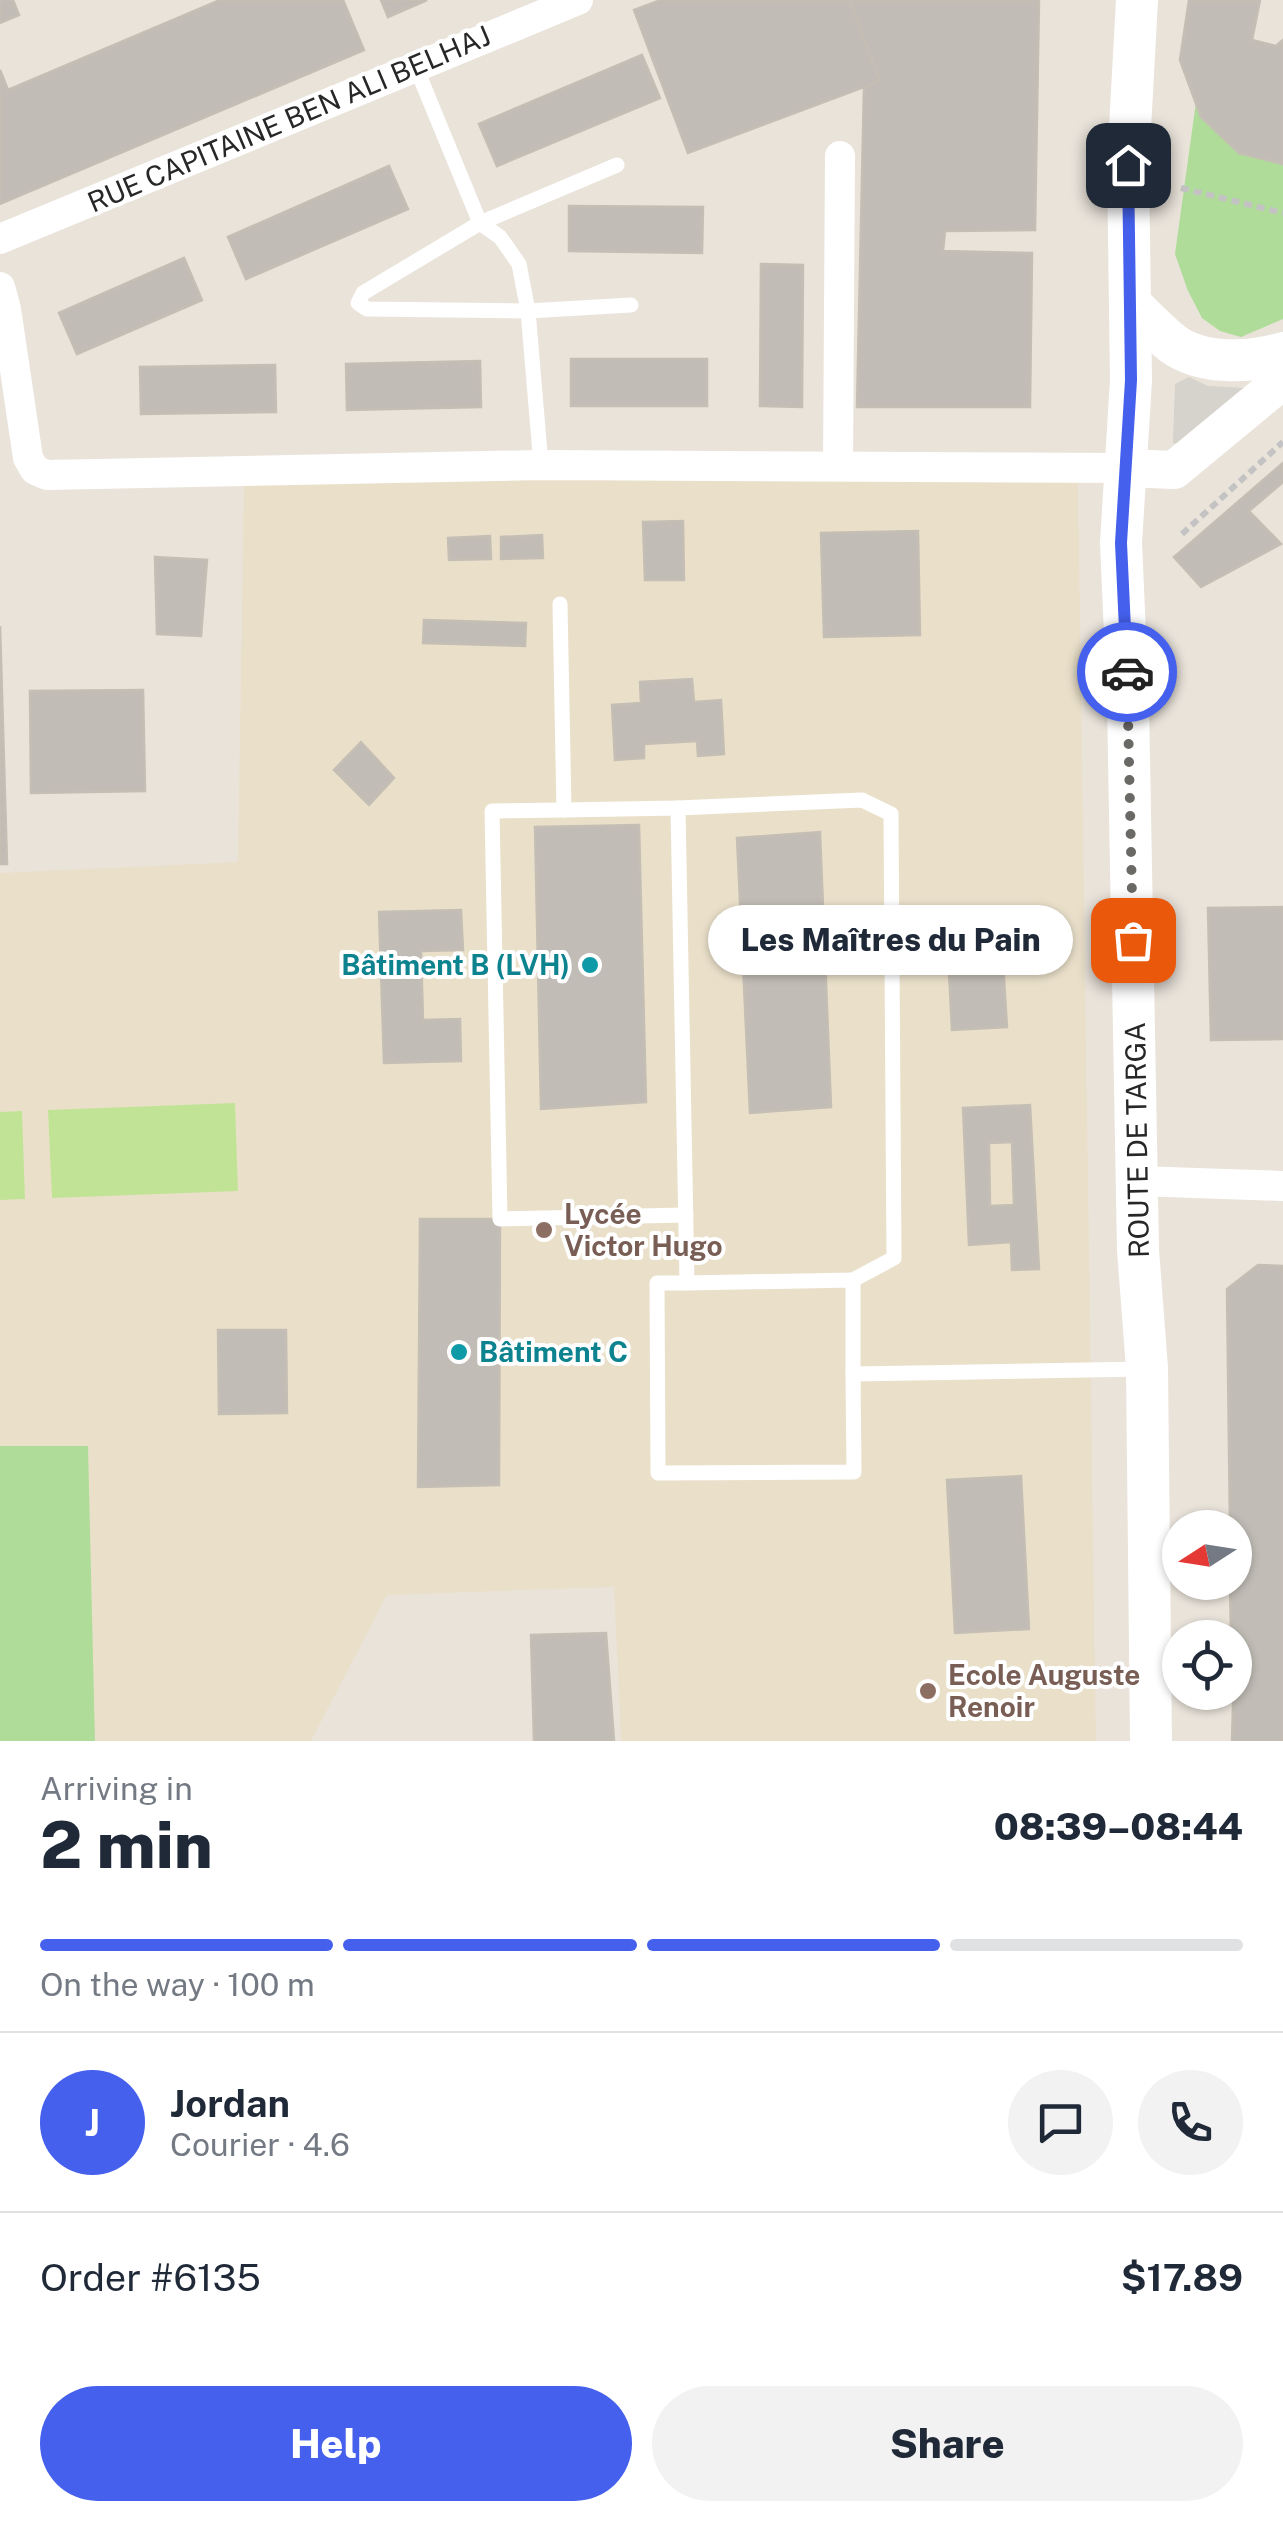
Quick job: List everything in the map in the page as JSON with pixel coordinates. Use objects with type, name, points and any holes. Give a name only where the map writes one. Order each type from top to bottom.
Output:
[{"type":"main road","name":"ROUTE DE TARGA","points":[[1137,0],[1128,165],[1131,380],[1121,543],[1128,703],[1138,1250],[1147,1368],[1151,1741]]},
{"type":"main road","points":[[1131,306],[1176,346],[1186,350],[1222,361],[1283,353]]},
{"type":"street","name":"RUE CAPITAINE BEN ALI BELHAJ","points":[[0,239],[578,0]]},
{"type":"street","points":[[838,466],[840,156]]},
{"type":"street","points":[[0,287],[28,458],[35,470],[46,475],[541,466],[1174,470],[1283,380]]},
{"type":"street","points":[[1138,1181],[1283,1186]]},
{"type":"lane","points":[[415,65],[480,223],[500,237],[518,264],[528,311],[541,466]]},
{"type":"lane","points":[[617,164],[480,223],[363,293],[358,303],[367,309],[528,311],[630,306]]},
{"type":"lane","points":[[560,604],[564,810]]},
{"type":"lane","points":[[686,1215],[500,1218],[492,812],[862,800],[891,814],[894,1258],[853,1280],[657,1283],[658,1473],[854,1472],[853,1280]]},
{"type":"lane","points":[[678,808],[688,1283]]},
{"type":"lane","points":[[853,1374],[1147,1368]]},
{"type":"path","points":[[1182,188],[1283,213]]},
{"type":"path","points":[[1182,534],[1283,442]]},
{"type":"shaded area","points":[[1189,377],[1208,386],[1245,388],[1185,446],[1173,443],[1175,384]]},
{"type":"shaded area","name":"Lycée Victor Hugo","points":[[244,473],[1078,478],[1096,1741],[621,1741],[614,1587],[387,1595],[311,1741],[0,1741],[0,873],[238,862]]},
{"type":"green space","points":[[1196,102],[1239,153],[1283,164],[1283,319],[1241,337],[1220,331],[1202,318],[1175,254]]},
{"type":"green space","points":[[235,1103],[238,1191],[52,1198],[48,1110]]},
{"type":"green space","points":[[22,1111],[25,1199],[0,1200],[0,1112]]},
{"type":"green space","points":[[0,1446],[88,1446],[95,1741],[0,1741]]},
{"type":"building","points":[[0,0],[13,0],[19,15],[0,23]]},
{"type":"building","points":[[220,0],[343,0],[364,50],[0,204],[0,70],[8,90]]},
{"type":"building","points":[[381,0],[427,0],[388,17]]},
{"type":"building","points":[[661,0],[849,0],[880,81],[688,153],[634,10]]},
{"type":"building","points":[[849,0],[1039,0],[1035,230],[945,231],[943,251],[1032,253],[1030,407],[857,407],[864,87],[880,81]]},
{"type":"building","points":[[1189,0],[1260,0],[1252,40],[1276,46],[1283,40],[1283,164],[1239,153],[1201,117],[1180,60]]},
{"type":"building","points":[[642,55],[660,98],[497,166],[479,124]]},
{"type":"building","points":[[389,166],[408,209],[246,279],[228,237]]},
{"type":"building","points":[[569,206],[703,207],[702,253],[569,251]]},
{"type":"building","points":[[184,258],[202,300],[77,354],[59,313]]},
{"type":"building","points":[[761,264],[803,265],[802,407],[760,406]]},
{"type":"building","points":[[571,359],[707,359],[707,406],[571,406]]},
{"type":"building","points":[[480,361],[481,407],[347,410],[346,364]]},
{"type":"building","points":[[275,365],[276,412],[141,414],[140,367]]},
{"type":"building","points":[[1283,463],[1283,482],[1249,511],[1281,544],[1201,587],[1174,557]]},
{"type":"building","points":[[683,521],[684,580],[645,580],[643,522]]},
{"type":"building","points":[[918,531],[920,635],[824,637],[821,533]]},
{"type":"building","points":[[542,535],[543,558],[501,559],[501,537]]},
{"type":"building","points":[[490,536],[491,559],[449,560],[448,538]]},
{"type":"building","points":[[155,557],[207,560],[201,636],[157,634]]},
{"type":"building","points":[[424,620],[526,623],[525,646],[423,643]]},
{"type":"building","points":[[0,626],[7,864],[0,864]]},
{"type":"building","points":[[692,679],[694,702],[721,700],[724,754],[698,756],[697,741],[644,744],[644,758],[615,760],[612,705],[641,703],[640,682]]},
{"type":"building","points":[[143,690],[145,791],[31,793],[30,691]]},
{"type":"building","points":[[361,742],[394,778],[369,805],[334,770]]},
{"type":"building","name":"Bâtiment B (LVH)","points":[[639,825],[646,1102],[541,1109],[535,827]]},
{"type":"building","points":[[820,832],[831,1107],[750,1113],[737,838]]},
{"type":"building","points":[[1283,907],[1283,1039],[1211,1040],[1208,908]]},
{"type":"building","points":[[461,910],[463,950],[421,951],[423,1020],[460,1019],[461,1061],[384,1063],[379,912]]},
{"type":"building","points":[[1001,931],[1007,1027],[952,1030],[947,934]]},
{"type":"building","points":[[1030,1105],[1039,1269],[1012,1270],[1011,1242],[969,1245],[963,1108]],"holes":[[[1012,1142],[1014,1205],[990,1206],[989,1143]]]},
{"type":"building","name":"Bâtiment C","points":[[420,1219],[500,1219],[499,1485],[418,1487]]},
{"type":"building","points":[[1258,1265],[1283,1266],[1283,1741],[1232,1741],[1233,1710],[1252,1710],[1252,1620],[1231,1620],[1230,1600],[1252,1600],[1252,1510],[1230,1510],[1227,1289]]},
{"type":"building","points":[[218,1330],[286,1330],[287,1413],[219,1414]]},
{"type":"building","points":[[1021,1476],[1029,1629],[955,1633],[947,1480]]},
{"type":"building","points":[[606,1633],[614,1741],[534,1741],[531,1635]]},
{"type":"way so far","points":[[1127,672],[1133,940]]},
{"type":"place","name":"Les Maîtres du Pain","points":[[1133,940]]},
{"type":"place","name":"Bâtiment B (LVH)","points":[[590,965]]},
{"type":"place","name":"Lycée Victor Hugo","points":[[544,1230]]},
{"type":"place","name":"Bâtiment C","points":[[459,1352]]},
{"type":"place","name":"Ecole Auguste Renoir","points":[[928,1691]]},
{"type":"route","points":[[1127,672],[1121,543],[1131,380],[1128,165]]}]
